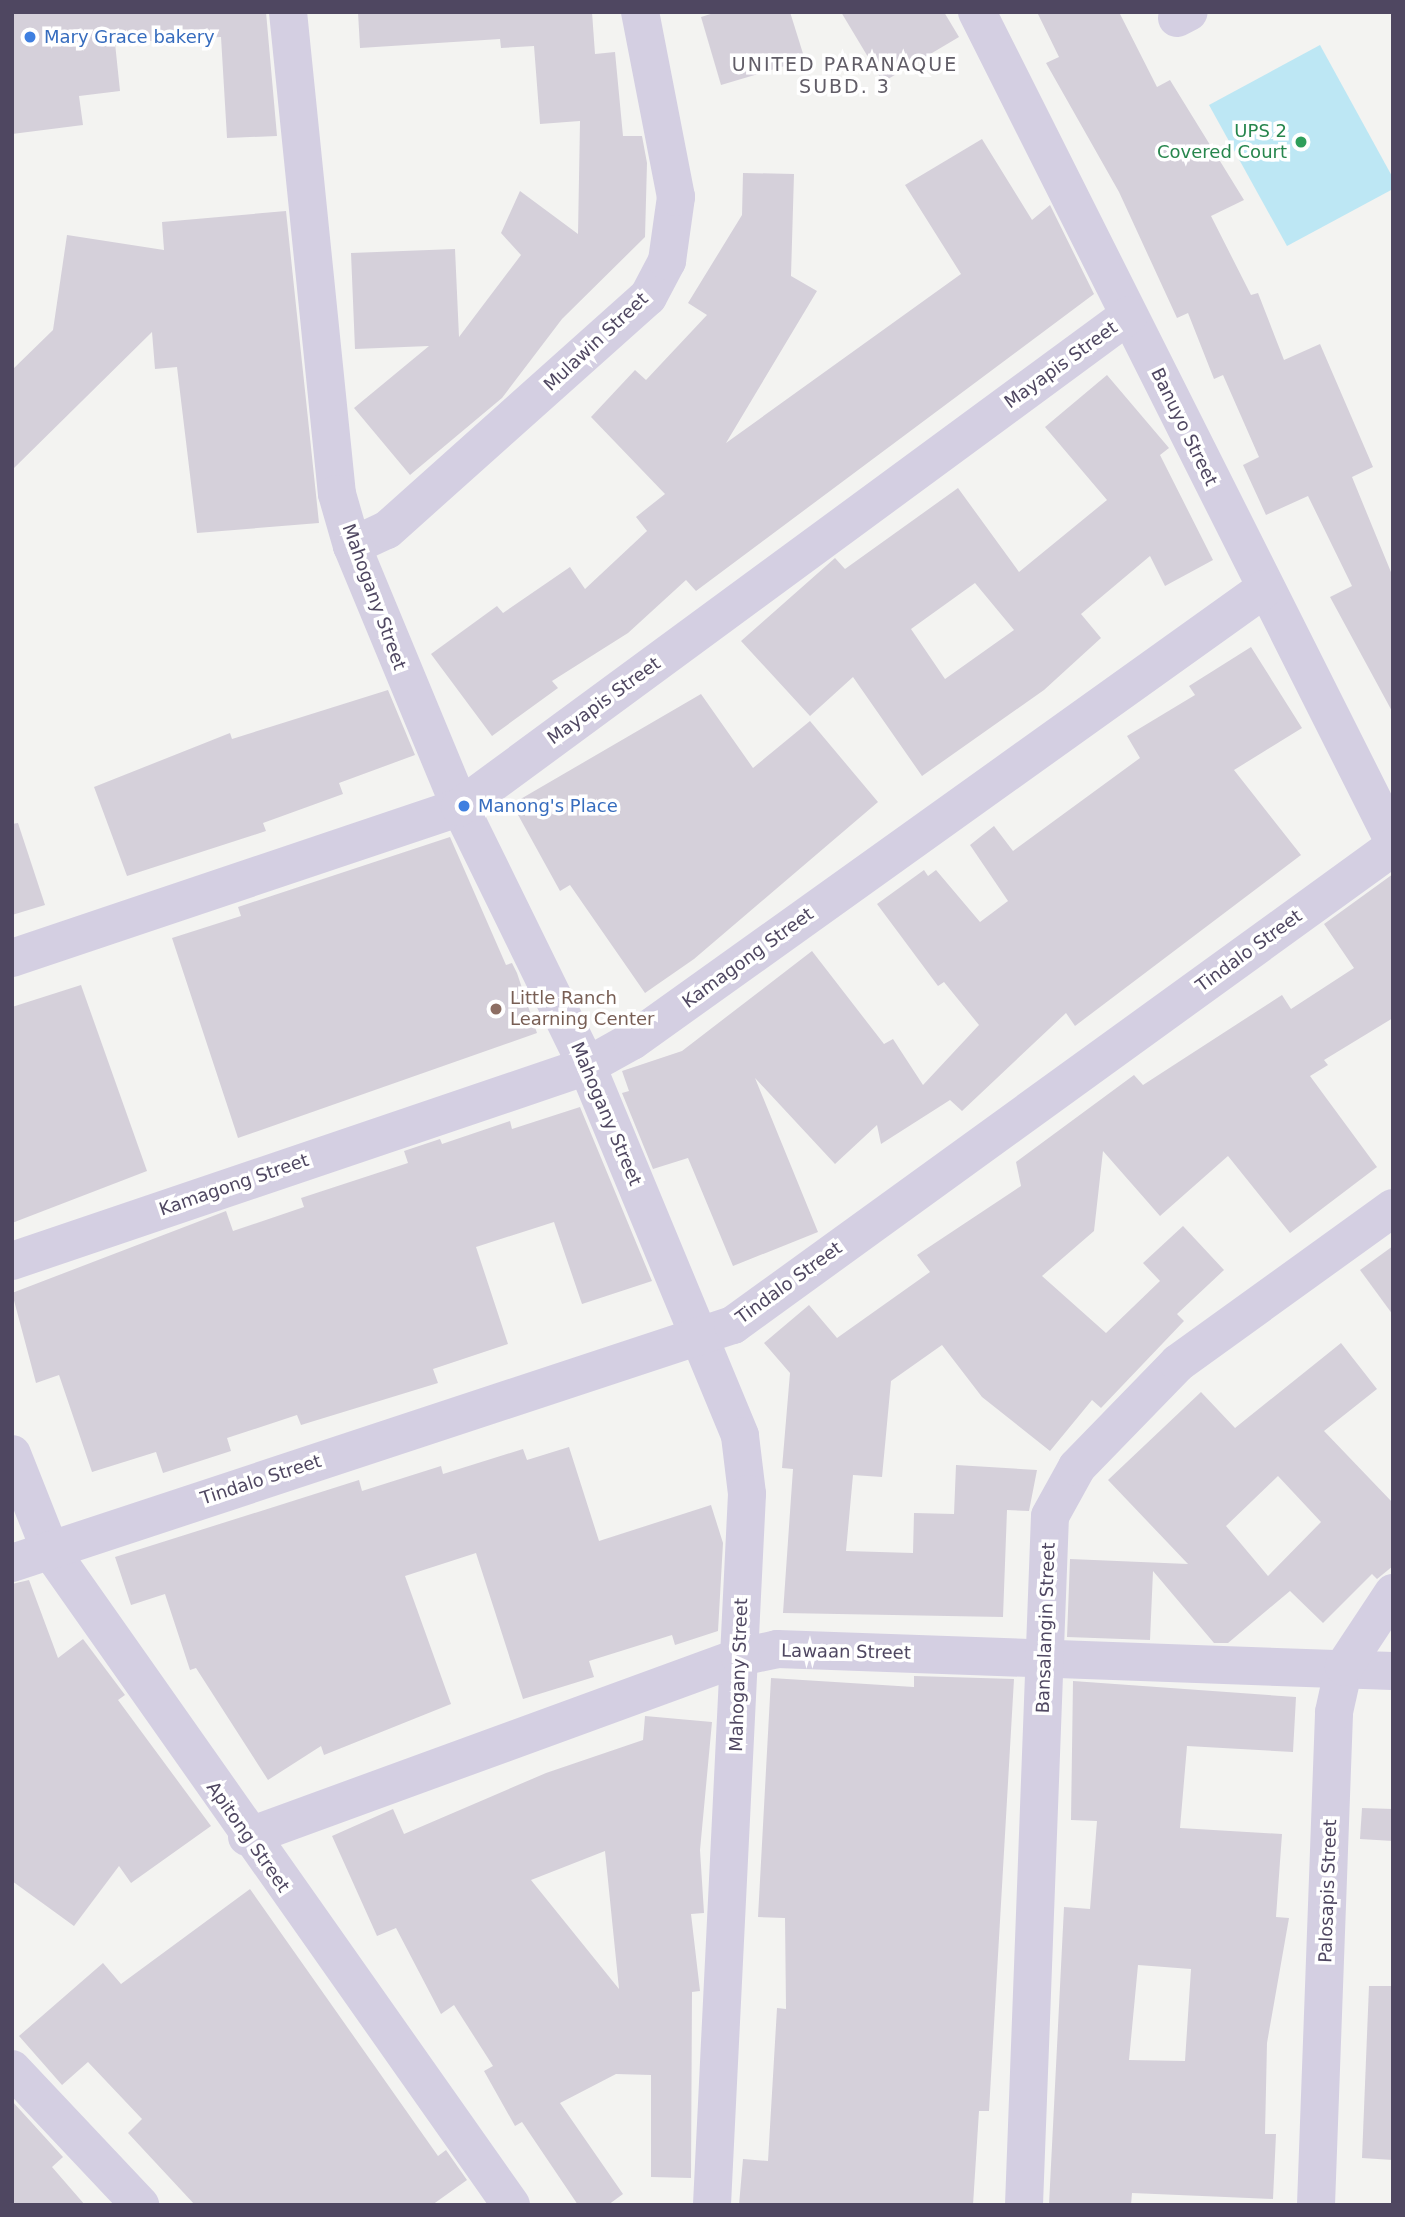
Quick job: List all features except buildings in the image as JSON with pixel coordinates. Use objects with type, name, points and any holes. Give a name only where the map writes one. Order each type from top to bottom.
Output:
[{"type":"street","name":"Mahogany Street","points":[[288,12],[337,494],[352,546],[460,807],[587,1066],[740,1436],[747,1494],[712,2205]]},
{"type":"street","name":"Mulawin Street","points":[[352,546],[387,530],[648,297],[667,261],[676,197],[640,12]]},
{"type":"street","name":"Banuyo Street","points":[[977,12],[1264,590],[1393,840]]},
{"type":"street","name":"Mayapis Street","points":[[12,958],[460,807],[1129,315]]},
{"type":"street","name":"Kamagong Street","points":[[12,1261],[587,1066],[632,1041],[1264,590]]},
{"type":"street","name":"Tindalo Street","points":[[12,1563],[733,1325],[1393,847]]},
{"type":"street","name":"Bansalangin Street","points":[[1024,2205],[1050,1516],[1077,1467],[1178,1363],[1393,1208]]},
{"type":"street","name":"Apitong Street","points":[[12,1454],[50,1550],[247,1837],[511,2205]]},
{"type":"street","name":"Palosapis Street","points":[[1316,2205],[1334,1712],[1344,1667],[1393,1593]]},
{"type":"street","name":"Lawaan Street","points":[[247,1837],[740,1657],[777,1650],[1344,1667],[1393,1671]]},
{"type":"street","points":[[12,2069],[140,2205]]},
{"type":"shaded area","name":"UPS 2 Covered Court","points":[[1320,45],[1393,178],[1393,189],[1287,246],[1209,105]]},
{"type":"place","name":"Mary Grace bakery","points":[[30,37]]},
{"type":"place","name":"UPS 2 Covered Court","points":[[1301,142]]},
{"type":"place","name":"Manong's Place","points":[[464,806]]},
{"type":"place","name":"Little Ranch Learning Center","points":[[496,1009]]},
{"type":"district","name":"UNITED PARANAQUE SUBD. 3","points":[[845,76]]}]
